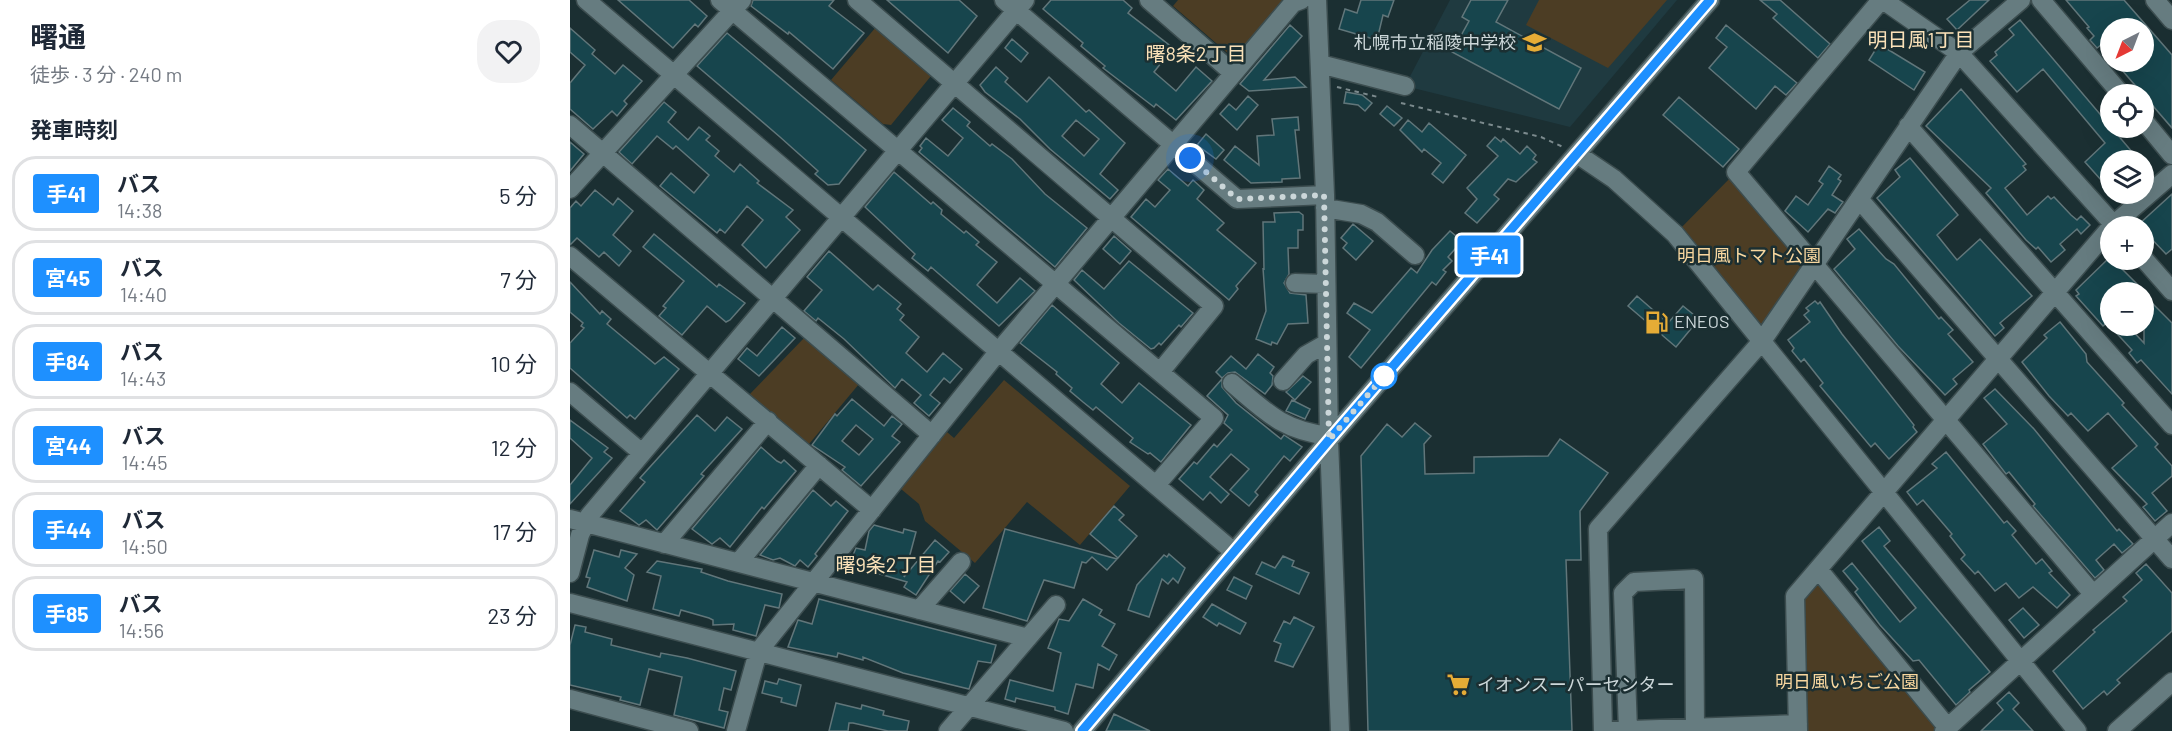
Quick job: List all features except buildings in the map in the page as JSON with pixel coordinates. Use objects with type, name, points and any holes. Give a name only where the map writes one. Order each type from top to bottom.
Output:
[{"type":"street","points":[[586,0],[1234,552]]},
{"type":"street","points":[[857,0],[1214,306],[1160,372]]},
{"type":"street","points":[[1149,0],[1233,73]]},
{"type":"street","points":[[736,731],[758,652],[998,351],[1293,3],[1301,0]]},
{"type":"street","points":[[1317,0],[1340,731]]},
{"type":"street","points":[[1082,731],[1329,438],[1710,0]]},
{"type":"street","points":[[2093,594],[1813,266],[1736,172],[1882,0],[1959,53],[2104,216]]},
{"type":"street","points":[[2021,0],[1959,53],[1762,341],[1598,530],[1604,731],[1798,728],[1795,596],[2100,241]]},
{"type":"street","points":[[2041,0],[2112,84]]},
{"type":"street","points":[[2155,0],[2172,20]]},
{"type":"street","points":[[570,189],[674,75],[731,4],[898,150],[1214,417],[1156,485]]},
{"type":"street","points":[[570,573],[578,521],[642,453],[710,373],[955,83],[1015,4],[1237,199],[1325,202],[1377,222],[1415,255]]},
{"type":"street","points":[[1320,74],[1405,86]]},
{"type":"street","points":[[570,125],[932,435]]},
{"type":"street","points":[[1908,126],[2172,425]]},
{"type":"street","points":[[2154,133],[2172,155]]},
{"type":"street","points":[[1577,154],[1614,178],[1675,234],[2077,731]]},
{"type":"street","points":[[2124,216],[2172,174]]},
{"type":"street","points":[[1859,199],[2172,559]]},
{"type":"street","points":[[570,256],[872,510]]},
{"type":"street","points":[[2154,270],[2172,291]]},
{"type":"street","points":[[1295,283],[1326,284]]},
{"type":"street","points":[[1283,381],[1306,355],[1327,344]]},
{"type":"street","points":[[1233,383],[1276,420],[1302,433],[1329,438]]},
{"type":"street","points":[[573,401],[642,453]]},
{"type":"street","points":[[664,544],[768,422]]},
{"type":"street","points":[[740,562],[819,465]]},
{"type":"street","points":[[578,521],[740,562],[813,584],[1028,638]]},
{"type":"street","points":[[1818,569],[1946,729],[2172,523]]},
{"type":"street","points":[[919,610],[961,562]]},
{"type":"street","points":[[1628,730],[1623,593],[1634,582],[1694,579],[1695,729]]},
{"type":"street","points":[[570,603],[1064,731]]},
{"type":"street","points":[[948,731],[1056,606]]},
{"type":"street","points":[[2117,731],[2172,682]]},
{"type":"street","points":[[570,699],[689,731]]},
{"type":"path","points":[[1320,74],[1378,97]]},
{"type":"path","points":[[1390,100],[1541,137],[1577,154]]},
{"type":"shaded area","name":"札幌市立稲陵中学校","points":[[1450,0],[1677,0],[1570,127],[1405,86]]},
{"type":"green space","points":[[1178,0],[1288,0],[1238,57],[1231,56],[1173,6]]},
{"type":"green space","points":[[1539,0],[1667,0],[1608,68],[1526,25]]},
{"type":"green space","points":[[876,27],[931,76],[891,125],[883,124],[831,80]]},
{"type":"green space","name":"明日風トマト公園","points":[[1736,172],[1813,266],[1762,341],[1675,234]]},
{"type":"green space","points":[[804,338],[859,384],[809,444],[749,395]]},
{"type":"green space","points":[[1004,380],[1130,486],[1080,545],[1027,502],[975,563],[925,521],[919,504],[901,489],[947,432],[954,438]]},
{"type":"green space","name":"明日風いちご公園","points":[[1818,569],[1944,731],[1798,731],[1795,596]]},
{"type":"bus line","name":"手41","points":[[1082,731],[1329,440],[1710,0]]},
{"type":"place","name":"札幌市立稲陵中学校","points":[[1534,43]]},
{"type":"place","name":"ENEOS","points":[[1656,322]]},
{"type":"place","name":"イオンスーパーセンター","points":[[1459,685]]},
{"type":"district","name":"明日風1丁目","points":[[1921,40]]},
{"type":"district","name":"曙8条2丁目","points":[[1196,54]]},
{"type":"district","name":"曙9条2丁目","points":[[886,565]]},
{"type":"route","points":[[1190,158],[1237,199],[1324,195],[1329,440],[1391,368],[1384,376]]}]
